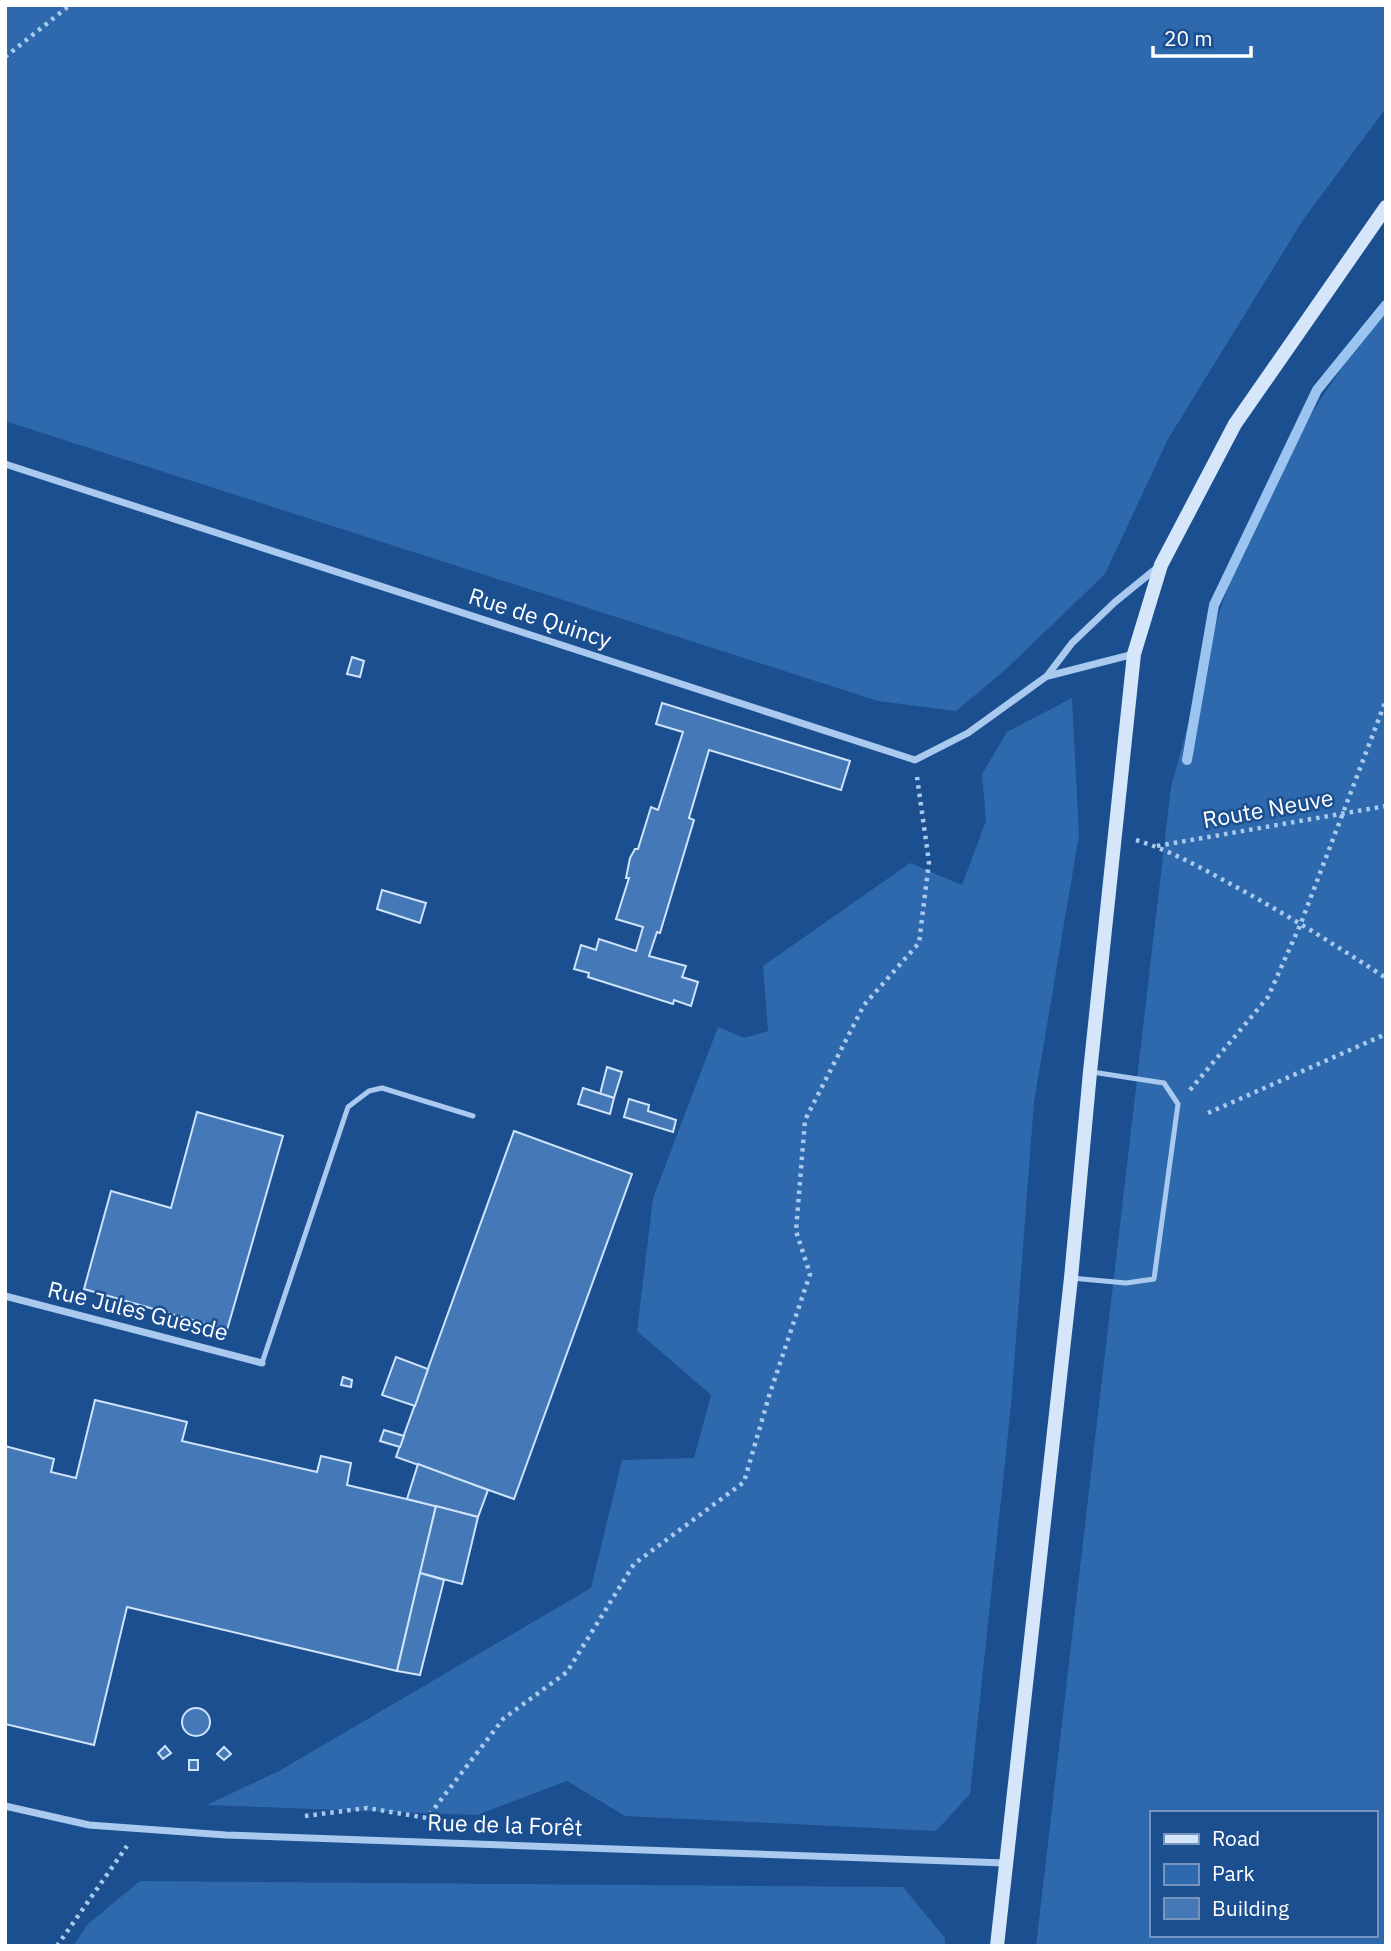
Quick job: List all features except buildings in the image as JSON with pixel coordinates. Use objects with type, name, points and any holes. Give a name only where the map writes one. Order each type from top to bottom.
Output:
[{"type":"street","points":[[997,1946],[1071,1278],[1134,654],[1161,565],[1235,424],[1386,207]]},
{"type":"street","name":"Rue de Quincy","points":[[5,464],[915,760]]},
{"type":"street","points":[[915,760],[968,733],[1047,676],[1072,643],[1115,602],[1161,565]]},
{"type":"street","points":[[1047,676],[1134,654]]},
{"type":"street","name":"Rue Jules Guesde","points":[[5,1296],[262,1363]]},
{"type":"street","name":"Rue de la Forêt","points":[[5,1806],[89,1825],[226,1835],[1005,1863]]},
{"type":"lane","points":[[1071,1278],[1126,1283],[1154,1279],[1178,1104],[1164,1083],[1090,1072]]},
{"type":"lane","points":[[262,1363],[348,1107],[369,1091],[382,1088],[473,1116]]},
{"type":"path","points":[[5,57],[70,5]]},
{"type":"path","points":[[1178,1104],[1268,997],[1301,923],[1386,701]]},
{"type":"path","points":[[302,1816],[367,1808],[427,1818],[503,1719],[567,1672],[634,1564],[744,1482],[769,1396],[810,1274],[796,1231],[805,1120],[864,1005],[919,943],[929,862],[915,760]]},
{"type":"path","name":"Route Neuve","points":[[1301,923],[1206,870],[1156,846],[1386,806]]},
{"type":"path","points":[[1301,923],[1386,978]]},
{"type":"path","points":[[1208,1113],[1386,1034]]},
{"type":"path","points":[[57,1946],[140,1829]]},
{"type":"green space","points":[[5,5],[1386,5],[1386,108],[1303,220],[1168,439],[1105,574],[1003,672],[956,711],[878,701],[5,421]]},
{"type":"green space","points":[[1386,304],[1386,1946],[1036,1946],[1171,787],[1218,616],[1255,509],[1320,400]]},
{"type":"green space","points":[[1072,698],[1079,835],[1034,1102],[1011,1405],[970,1794],[936,1831],[625,1816],[567,1781],[477,1815],[207,1805],[279,1771],[591,1588],[622,1460],[694,1458],[711,1395],[637,1331],[653,1198],[718,1027],[744,1038],[768,1031],[763,966],[910,863],[962,885],[986,821],[982,774],[1007,732]]},
{"type":"green space","points":[[140,1881],[903,1887],[945,1938],[945,1946],[73,1946],[88,1924]]},
{"type":"waterway","points":[[1187,760],[1214,605],[1317,390],[1386,305]]}]
